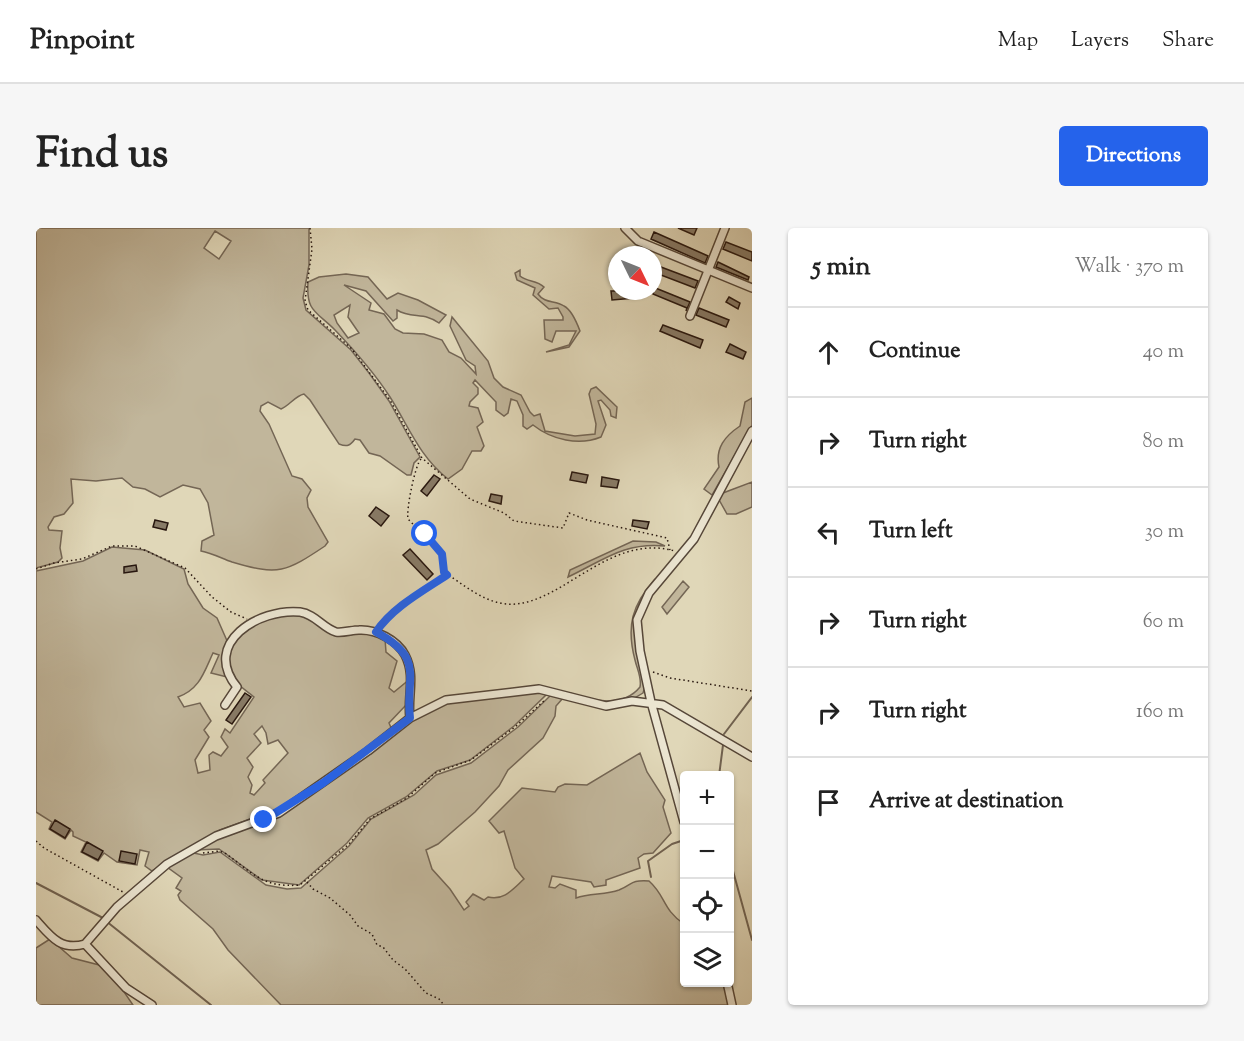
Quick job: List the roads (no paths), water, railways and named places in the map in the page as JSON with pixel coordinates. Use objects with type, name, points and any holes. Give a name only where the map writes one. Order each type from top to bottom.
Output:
[{"type":"street","points":[[625,228],[638,241],[752,288]]},
{"type":"street","points":[[690,316],[725,228]]},
{"type":"street","points":[[680,807],[651,702],[637,620],[649,594],[694,539],[752,430]]},
{"type":"street","points":[[225,705],[237,687],[227,673],[226,654],[240,631],[253,622],[277,614],[300,612],[336,632],[360,630],[376,632],[399,646],[405,656],[412,684],[410,718]]},
{"type":"street","points":[[36,921],[55,941],[65,946],[85,944],[129,895],[167,864],[216,837],[279,813],[377,745],[410,718],[446,700],[539,689],[606,706],[651,702],[663,705],[752,757]]},
{"type":"street","points":[[85,944],[126,988],[152,1005]]},
{"type":"street","points":[[728,987],[732,1005]]},
{"type":"waterway","points":[[724,734],[752,697]]},
{"type":"waterway","points":[[720,771],[723,745]]},
{"type":"waterway","points":[[651,877],[648,861],[672,844],[680,841]]},
{"type":"waterway","points":[[734,875],[752,940]]},
{"type":"waterway","points":[[36,883],[103,918]]},
{"type":"waterway","points":[[106,921],[211,1005]]}]
